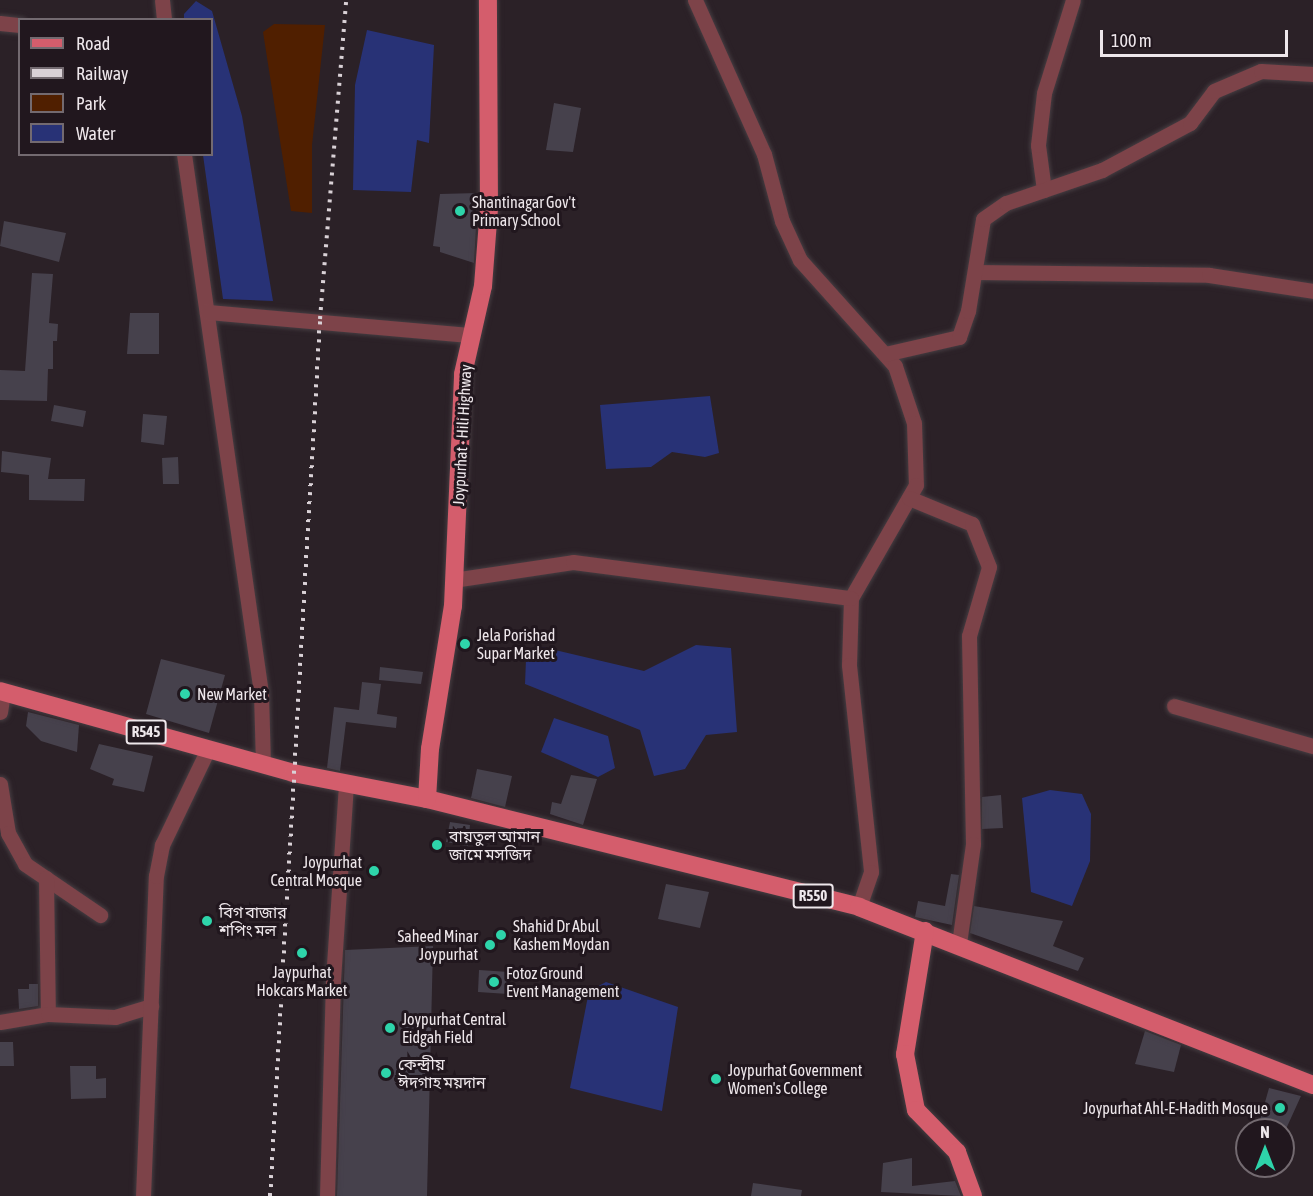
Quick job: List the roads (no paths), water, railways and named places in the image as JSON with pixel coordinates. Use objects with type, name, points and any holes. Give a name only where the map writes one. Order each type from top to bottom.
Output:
[{"type":"main road","name":"Joypurhat - Hili Highway","points":[[427,799],[453,580],[463,374],[470,335],[483,286],[489,208],[488,0]]},
{"type":"main road","name":"R545","points":[[1,691],[293,773]]},
{"type":"main road","name":"R550","points":[[293,773],[346,786],[427,799],[859,907],[959,944],[1313,1085]]},
{"type":"main road","points":[[925,931],[905,1054],[916,1110],[957,1152],[973,1196]]},
{"type":"street","points":[[162,0],[164,18]]},
{"type":"street","points":[[695,0],[764,154],[782,221],[800,260],[896,366],[914,423],[916,485],[851,598],[849,665],[871,872],[859,907]]},
{"type":"street","points":[[1044,190],[1038,145],[1044,93],[1073,0]]},
{"type":"street","points":[[0,22],[18,25]]},
{"type":"street","points":[[885,354],[959,337],[975,272],[983,219],[1006,203],[1102,170],[1190,123],[1214,92],[1261,71],[1313,74]]},
{"type":"street","points":[[184,156],[261,693],[263,764]]},
{"type":"street","points":[[975,272],[1209,275],[1313,291]]},
{"type":"street","points":[[207,312],[470,335]]},
{"type":"street","points":[[909,498],[972,524],[989,567],[969,636],[973,844],[959,944]]},
{"type":"street","points":[[453,580],[573,562],[851,598]]},
{"type":"street","points":[[0,712],[1,691]]},
{"type":"street","points":[[1174,706],[1313,746]]},
{"type":"street","points":[[143,1196],[156,876],[162,845],[208,749]]},
{"type":"street","points":[[0,784],[8,833],[25,864],[100,915]]},
{"type":"street","points":[[327,1196],[333,980],[346,786]]},
{"type":"street","points":[[46,878],[48,1014]]},
{"type":"street","points":[[0,1023],[48,1014],[115,1017],[151,1006]]},
{"type":"water","points":[[196,1],[212,11],[242,116],[273,301],[223,299],[203,156],[213,156],[213,18],[184,18],[184,14]]},
{"type":"water","points":[[367,30],[434,45],[429,143],[417,140],[411,192],[353,190],[355,85]]},
{"type":"water","points":[[710,396],[719,453],[705,457],[672,452],[651,467],[606,469],[600,405]]},
{"type":"water","points":[[696,645],[731,648],[737,732],[706,735],[685,769],[654,776],[640,730],[525,684],[526,659],[538,646],[644,671]]},
{"type":"water","points":[[554,718],[608,736],[615,768],[598,777],[541,752]]},
{"type":"water","points":[[1050,790],[1082,794],[1091,814],[1090,861],[1072,906],[1031,892],[1022,798]]},
{"type":"water","points":[[606,982],[678,1007],[662,1111],[570,1088],[589,991]]},
{"type":"railway","points":[[270,1196],[320,319],[346,0]]},
{"type":"place","name":"Shantinagar Gov't Primary School","points":[[460,211]]},
{"type":"place","name":"Jela Porishad Supar Market","points":[[465,644]]},
{"type":"place","name":"New Market","points":[[185,694]]},
{"type":"place","name":"বায়তুল আমান জামে মসজিদ","points":[[437,845]]},
{"type":"place","name":"Joypurhat Central Mosque","points":[[374,871]]},
{"type":"place","name":"বিগ বাজার শপিং মল","points":[[207,921]]},
{"type":"place","name":"Shahid Dr Abul Kashem Moydan","points":[[501,935]]},
{"type":"place","name":"Saheed Minar Joypurhat","points":[[490,945]]},
{"type":"place","name":"Jaypurhat Hokcars Market","points":[[302,953]]},
{"type":"place","name":"Fotoz Ground Event Management","points":[[494,982]]},
{"type":"place","name":"Joypurhat Central Eidgah Field","points":[[390,1028]]},
{"type":"place","name":"কেন্দ্রীয় ঈদগাহ ময়দান","points":[[386,1073]]},
{"type":"place","name":"Joypurhat Government Women's College","points":[[716,1079]]},
{"type":"place","name":"Joypurhat Ahl-E-Hadith Mosque","points":[[1280,1108]]}]
